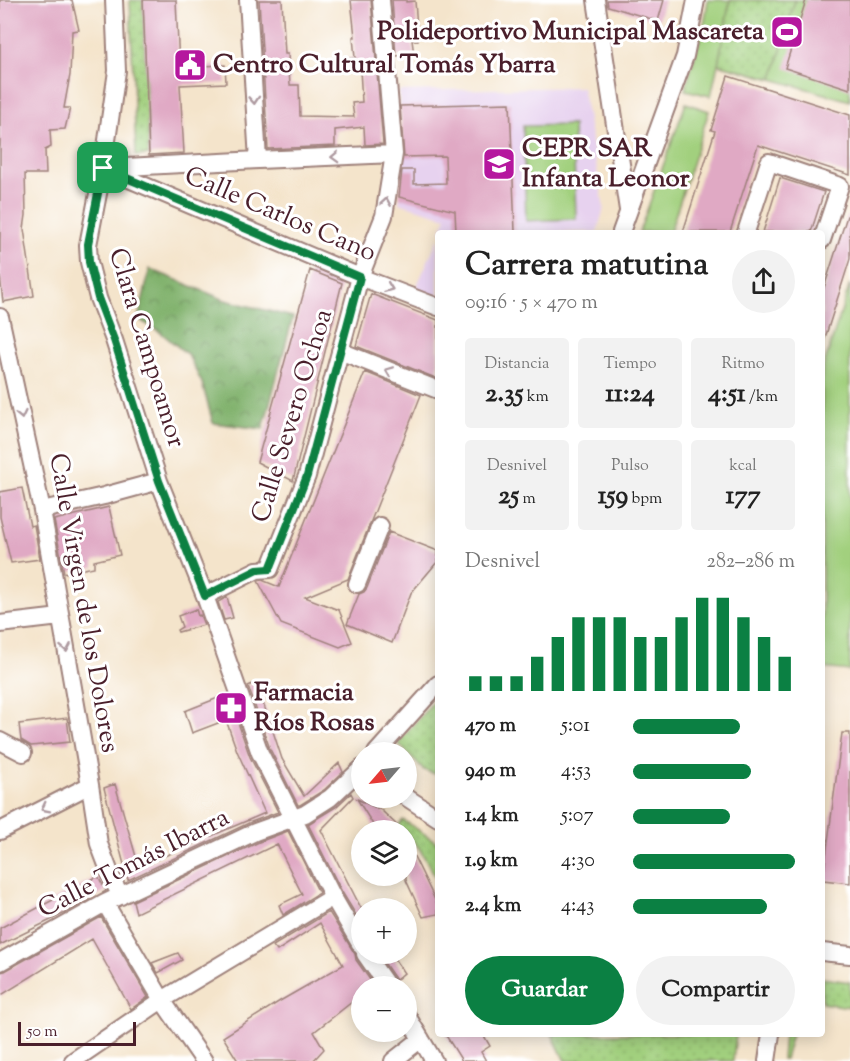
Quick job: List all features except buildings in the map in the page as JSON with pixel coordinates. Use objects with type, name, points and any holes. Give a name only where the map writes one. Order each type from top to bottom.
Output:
[{"type":"street","name":"Clara Campoamor","points":[[114,0],[116,3],[117,71],[103,168],[88,244],[89,262],[98,298],[114,340],[159,481],[205,596],[260,753],[351,928]]},
{"type":"street","points":[[248,0],[258,160]]},
{"type":"street","name":"Calle Severo Ochoa","points":[[205,596],[257,570],[270,569],[307,476],[360,277],[384,216],[394,154],[381,0]]},
{"type":"street","points":[[596,0],[628,212]]},
{"type":"street","points":[[622,230],[685,57],[696,0]]},
{"type":"street","points":[[103,168],[394,154]]},
{"type":"street","points":[[747,230],[769,162],[840,186],[825,231]]},
{"type":"street","name":"Calle Carlos Cano","points":[[103,168],[360,277],[435,306]]},
{"type":"street","name":"Calle Virgen de los Dolores","points":[[0,317],[42,510],[99,844],[121,896]]},
{"type":"street","points":[[340,351],[435,389]]},
{"type":"street","points":[[42,510],[159,481]]},
{"type":"street","points":[[357,584],[380,526]]},
{"type":"street","points":[[0,624],[60,617]]},
{"type":"street","points":[[387,742],[435,687]]},
{"type":"street","points":[[0,741],[23,753]]},
{"type":"street","name":"Calle Tomás Ibarra","points":[[0,962],[105,903],[255,832],[305,814],[330,798],[351,778]]},
{"type":"street","points":[[0,831],[90,785]]},
{"type":"street","points":[[417,804],[435,816]]},
{"type":"street","points":[[73,1061],[162,1000],[333,897]]},
{"type":"street","points":[[105,903],[162,1000],[204,1061]]},
{"type":"street","points":[[825,952],[850,955]]},
{"type":"street","points":[[417,1032],[434,1061]]},
{"type":"street","points":[[766,1061],[770,1037]]},
{"type":"street","points":[[393,1061],[421,1039]]},
{"type":"shaded area","name":"CEPR SAR Infanta Leonor","points":[[582,87],[604,208],[598,230],[441,230],[446,217],[399,203],[404,157],[399,91]]},
{"type":"shaded area","points":[[435,245],[435,298],[415,290]]},
{"type":"green space","points":[[130,0],[143,0],[149,155],[136,156]]},
{"type":"green space","name":"Polideportivo Municipal Mascareta","points":[[708,0],[850,0],[850,101],[718,64],[711,96],[685,90],[705,20]]},
{"type":"green space","points":[[730,0],[795,0],[773,79],[718,64]]},
{"type":"green space","points":[[686,103],[709,111],[671,230],[640,230]]},
{"type":"green space","points":[[573,125],[576,219],[526,221],[523,126]]},
{"type":"green space","points":[[150,269],[225,300],[293,317],[263,429],[213,423],[202,383],[188,355],[160,332],[138,319]]},
{"type":"green space","points":[[850,284],[850,671],[825,668],[825,362]]},
{"type":"green space","points":[[435,700],[435,774],[424,770],[417,763],[417,742],[399,742]]},
{"type":"green space","points":[[417,829],[435,841],[435,876],[419,848]]},
{"type":"green space","points":[[825,978],[850,982],[850,1007],[825,1003]]},
{"type":"green space","points":[[553,1037],[736,1037],[733,1061],[565,1061]]},
{"type":"green space","points":[[784,1037],[791,1037],[785,1059],[782,1059]]},
{"type":"place","name":"Polideportivo Municipal Mascareta","points":[[787,32]]},
{"type":"place","name":"Centro Cultural Tomás Ybarra","points":[[190,65]]},
{"type":"place","name":"CEPR SAR Infanta Leonor","points":[[499,164]]},
{"type":"place","name":"Farmacia Ríos Rosas","points":[[231,708]]},
{"type":"route","points":[[103,168],[360,277],[307,476],[270,569],[257,570],[205,596],[159,481],[114,340],[98,298],[89,262],[88,244],[103,168]]}]
